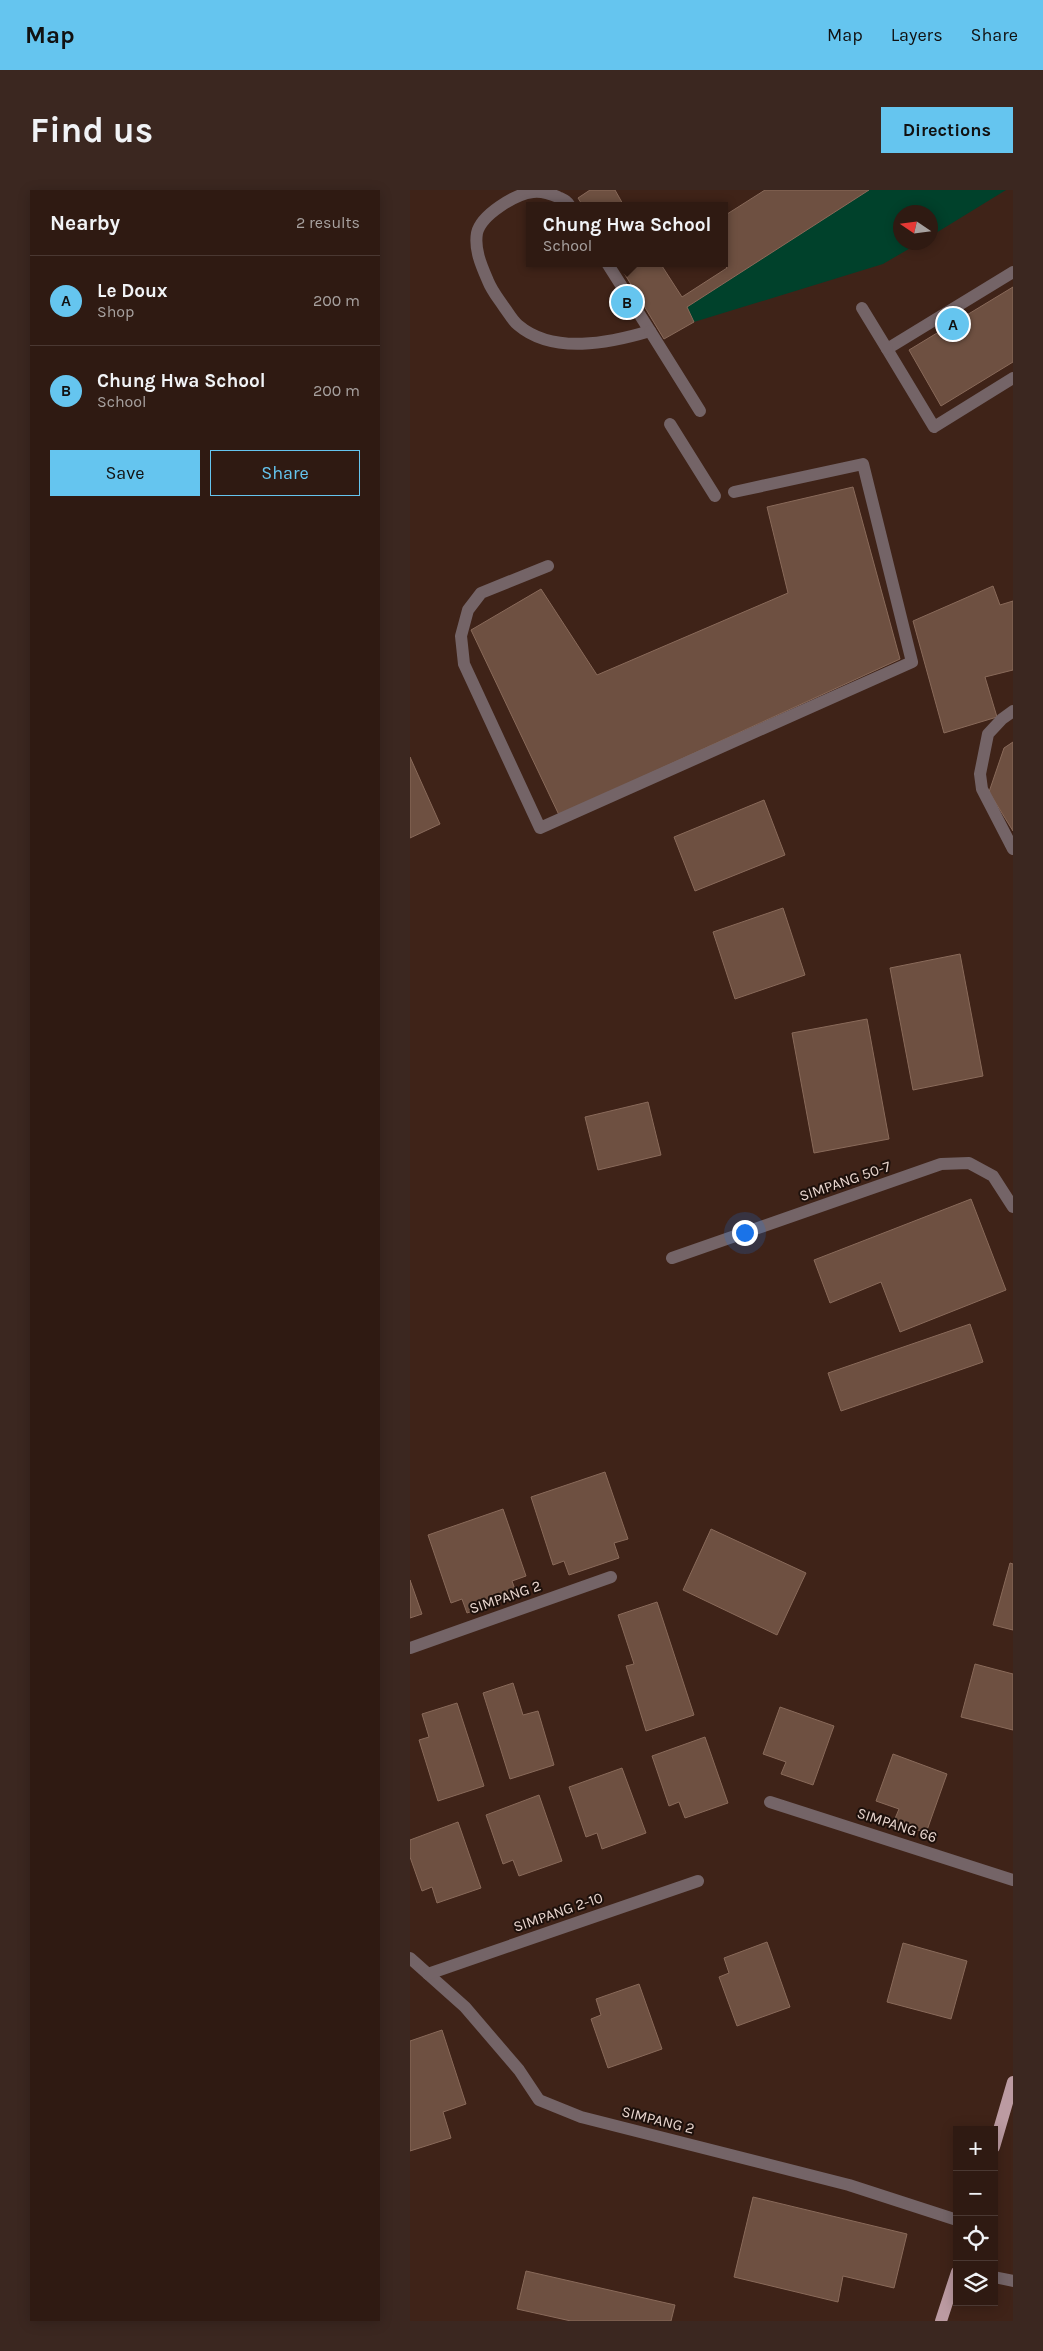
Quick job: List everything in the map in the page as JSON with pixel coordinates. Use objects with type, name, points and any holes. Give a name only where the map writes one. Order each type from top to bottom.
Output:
[{"type":"main road","points":[[998,2133],[1013,2082]]},
{"type":"main road","points":[[942,2321],[953,2285]]},
{"type":"street","points":[[568,202],[550,194],[533,192],[512,198],[487,217],[477,233],[478,258],[490,288],[517,324],[534,334],[554,341],[584,344],[623,339],[650,331]]},
{"type":"street","points":[[610,267],[700,411]]},
{"type":"street","points":[[887,349],[1013,272]]},
{"type":"street","points":[[862,308],[934,427],[1013,378]]},
{"type":"street","points":[[670,424],[715,496]]},
{"type":"street","points":[[548,566],[481,593],[468,610],[461,636],[464,664],[540,828],[912,662],[863,464],[734,492]]},
{"type":"street","points":[[1013,712],[1002,719],[988,734],[980,774],[982,790],[1013,849]]},
{"type":"street","name":"SIMPANG 50-7","points":[[672,1258],[940,1164],[968,1163],[993,1176],[1013,1207]]},
{"type":"street","name":"SIMPANG 2","points":[[410,1648],[611,1577]]},
{"type":"street","name":"SIMPANG 66","points":[[770,1802],[1013,1880]]},
{"type":"street","name":"SIMPANG 2-10","points":[[428,1974],[698,1881]]},
{"type":"street","name":"SIMPANG 2","points":[[410,1958],[466,2007],[519,2070],[539,2100],[581,2117],[848,2185],[953,2219]]},
{"type":"street","points":[[998,2278],[1013,2281]]},
{"type":"green space","points":[[869,190],[1006,190],[938,232],[938,205],[893,205],[893,250],[907,250],[883,264],[694,322],[687,307]]},
{"type":"building","points":[[590,190],[615,190],[622,202],[580,202],[578,198]]},
{"type":"building","points":[[765,190],[869,190],[687,307],[694,322],[664,339],[620,267],[663,267],[682,297],[728,267],[728,213]]},
{"type":"building","points":[[1013,287],[1013,362],[941,406],[909,350]]},
{"type":"building","points":[[853,487],[900,659],[559,815],[471,630],[541,589],[597,675],[788,593],[767,507]]},
{"type":"building","points":[[993,586],[1000,605],[1013,601],[1013,670],[985,677],[997,717],[944,733],[913,621]]},
{"type":"building","points":[[1013,742],[1013,831],[989,792],[1004,748]]},
{"type":"building","points":[[410,757],[440,824],[410,838]]},
{"type":"building","points":[[764,800],[785,855],[695,891],[674,837]]},
{"type":"building","points":[[783,908],[805,975],[735,999],[713,932]]},
{"type":"building","points":[[960,954],[983,1076],[913,1090],[890,968]]},
{"type":"building","points":[[867,1019],[889,1139],[814,1153],[792,1033]]},
{"type":"building","points":[[648,1102],[661,1155],[598,1170],[585,1117]]},
{"type":"building","points":[[971,1199],[1006,1290],[900,1332],[881,1282],[830,1303],[814,1260]]},
{"type":"building","points":[[970,1324],[983,1362],[841,1411],[828,1373]]},
{"type":"building","points":[[605,1472],[628,1539],[614,1543],[619,1558],[569,1575],[564,1561],[553,1565],[531,1497]]},
{"type":"building","points":[[503,1509],[526,1576],[512,1581],[517,1595],[467,1613],[462,1599],[451,1603],[428,1535]]},
{"type":"building","points":[[711,1529],[806,1573],[777,1635],[683,1590]]},
{"type":"building","points":[[1010,1563],[1013,1564],[1013,1630],[993,1625]]},
{"type":"building","points":[[410,1580],[422,1614],[410,1618]]},
{"type":"building","points":[[657,1602],[694,1715],[646,1731],[626,1666],[634,1664],[618,1615]]},
{"type":"building","points":[[975,1664],[1013,1674],[1013,1730],[961,1717]]},
{"type":"building","points":[[513,1683],[523,1715],[538,1711],[554,1765],[510,1779],[483,1693]]},
{"type":"building","points":[[457,1703],[484,1786],[438,1801],[419,1740],[429,1737],[422,1714]]},
{"type":"building","points":[[780,1707],[834,1726],[813,1785],[781,1774],[786,1762],[763,1754]]},
{"type":"building","points":[[705,1737],[728,1803],[685,1818],[679,1802],[669,1806],[652,1756]]},
{"type":"building","points":[[893,1754],[947,1774],[926,1833],[894,1821],[899,1809],[876,1801]]},
{"type":"building","points":[[622,1768],[646,1833],[602,1849],[597,1833],[586,1837],[569,1787]]},
{"type":"building","points":[[539,1795],[562,1861],[519,1876],[513,1860],[503,1864],[486,1815]]},
{"type":"building","points":[[458,1822],[481,1888],[437,1903],[432,1887],[422,1891],[410,1857],[410,1840]]},
{"type":"building","points":[[767,1942],[790,2007],[737,2026],[719,1977],[729,1973],[724,1958]]},
{"type":"building","points":[[903,1943],[967,1961],[951,2019],[887,2002]]},
{"type":"building","points":[[639,1984],[662,2049],[608,2068],[591,2019],[601,2015],[596,1999]]},
{"type":"building","points":[[442,2030],[466,2104],[443,2112],[451,2138],[410,2151],[410,2041]]},
{"type":"building","points":[[753,2197],[907,2234],[894,2288],[843,2276],[838,2302],[734,2277]]},
{"type":"building","points":[[526,2271],[675,2305],[671,2321],[571,2321],[517,2309]]},
{"type":"place","name":"Chung Hwa School","points":[[627,302]]},
{"type":"place","name":"Le Doux","points":[[953,324]]}]
